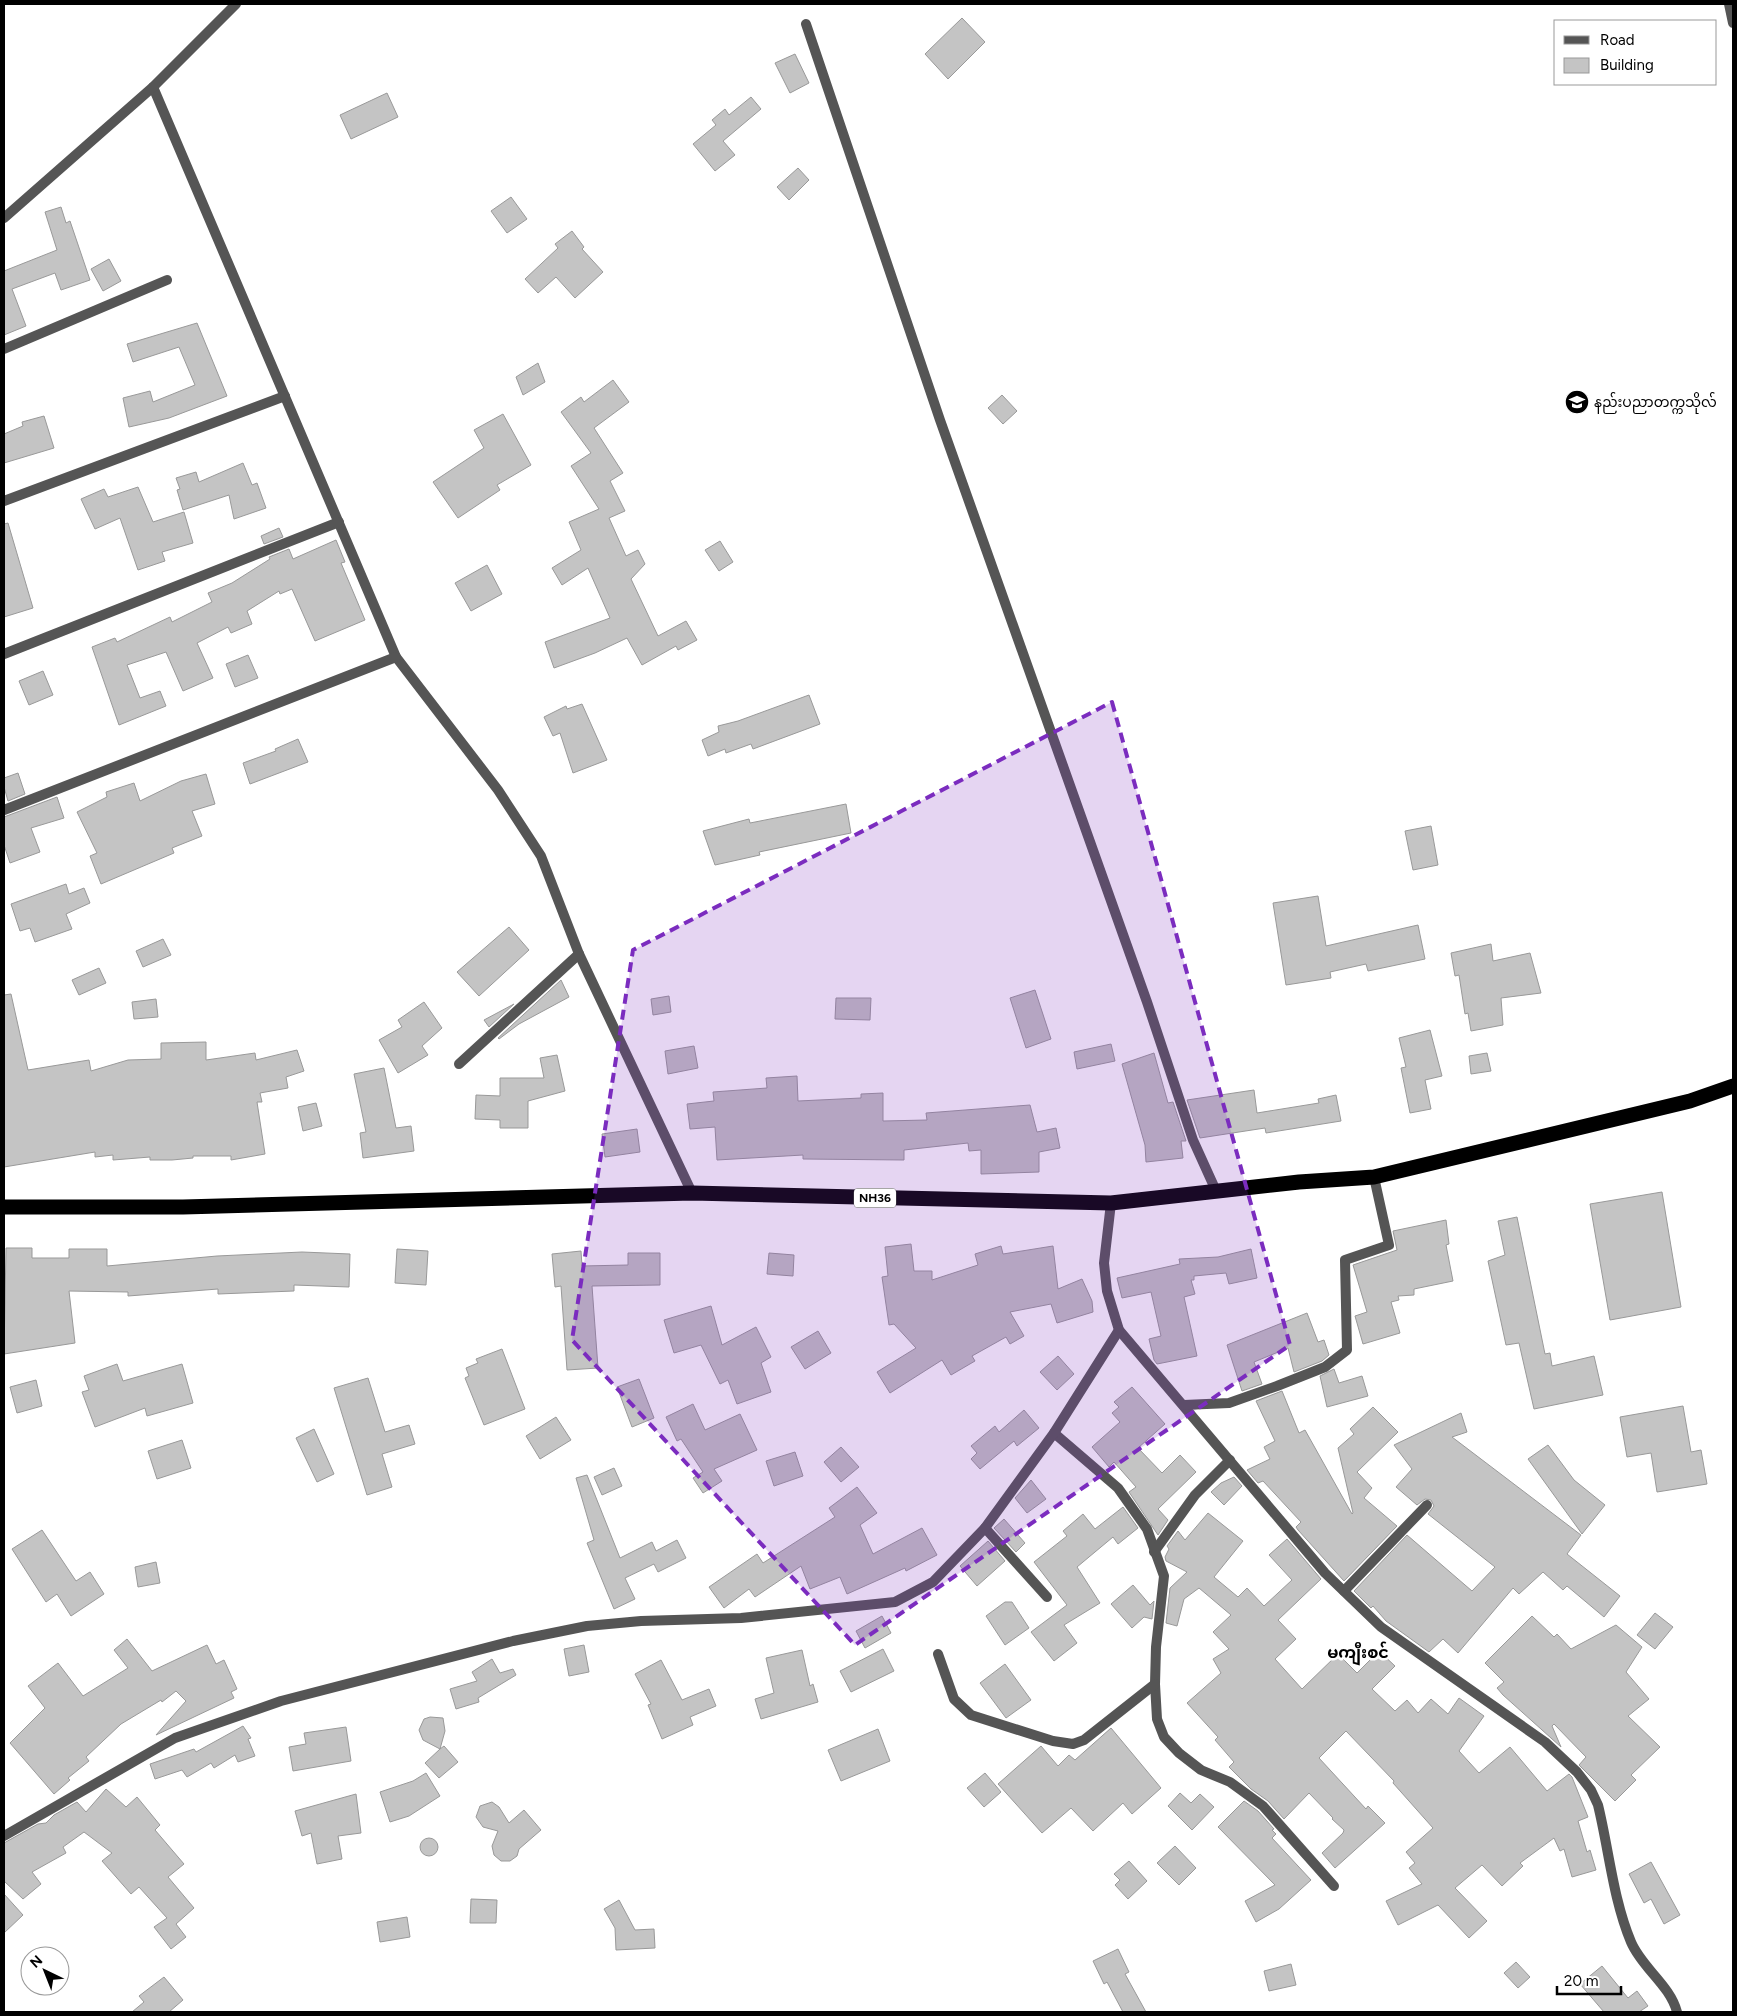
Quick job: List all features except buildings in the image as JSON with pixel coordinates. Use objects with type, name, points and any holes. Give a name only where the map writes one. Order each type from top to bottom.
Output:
[{"type":"highway","name":"NH36","points":[[4,1207],[183,1207],[692,1193],[1112,1203],[1217,1193],[1299,1182],[1374,1177],[1690,1101],[1733,1086]]},
{"type":"street","points":[[4,218],[152,87],[236,4]]},
{"type":"street","points":[[1729,4],[1733,23]]},
{"type":"street","points":[[806,24],[940,420],[1147,1002],[1192,1140],[1217,1193]]},
{"type":"street","points":[[152,87],[396,657],[498,790],[541,856],[579,954],[692,1193]]},
{"type":"street","points":[[4,349],[167,280]]},
{"type":"street","points":[[4,501],[285,396]]},
{"type":"street","points":[[4,654],[339,522]]},
{"type":"street","points":[[4,810],[396,657]]},
{"type":"street","points":[[459,1064],[579,954]]},
{"type":"street","points":[[1184,1405],[1229,1403],[1325,1367],[1347,1350],[1345,1260],[1389,1245],[1374,1177]]},
{"type":"street","points":[[1112,1203],[1104,1263],[1107,1291],[1119,1330],[1325,1573],[1381,1627],[1545,1742],[1566,1761],[1591,1790],[1598,1805],[1622,1916],[1632,1944],[1660,1981],[1677,2012]]},
{"type":"street","points":[[4,1836],[175,1738],[281,1701],[513,1641],[587,1626],[641,1621],[741,1618],[895,1602],[933,1582],[985,1528],[1054,1432],[1119,1330]]},
{"type":"street","points":[[1054,1432],[1118,1488],[1147,1529],[1164,1576],[1156,1647],[1155,1684],[1157,1718],[1164,1737],[1179,1753],[1201,1770],[1230,1782],[1263,1806],[1334,1886]]},
{"type":"street","points":[[1154,1552],[1195,1495],[1230,1460]]},
{"type":"street","points":[[1344,1591],[1427,1505]]},
{"type":"street","points":[[985,1528],[1047,1597]]},
{"type":"street","points":[[938,1654],[954,1699],[971,1715],[1053,1741],[1073,1744],[1084,1740],[1155,1684]]},
{"type":"highlighted area","points":[[1112,702],[1290,1345],[855,1645],[572,1340],[633,950]]},
{"type":"place","name":"နည်းပညာတက္ကသိုလ်","points":[[1577,402]]},
{"type":"district","name":"မကျီးစင်","points":[[1358,1652]]}]
